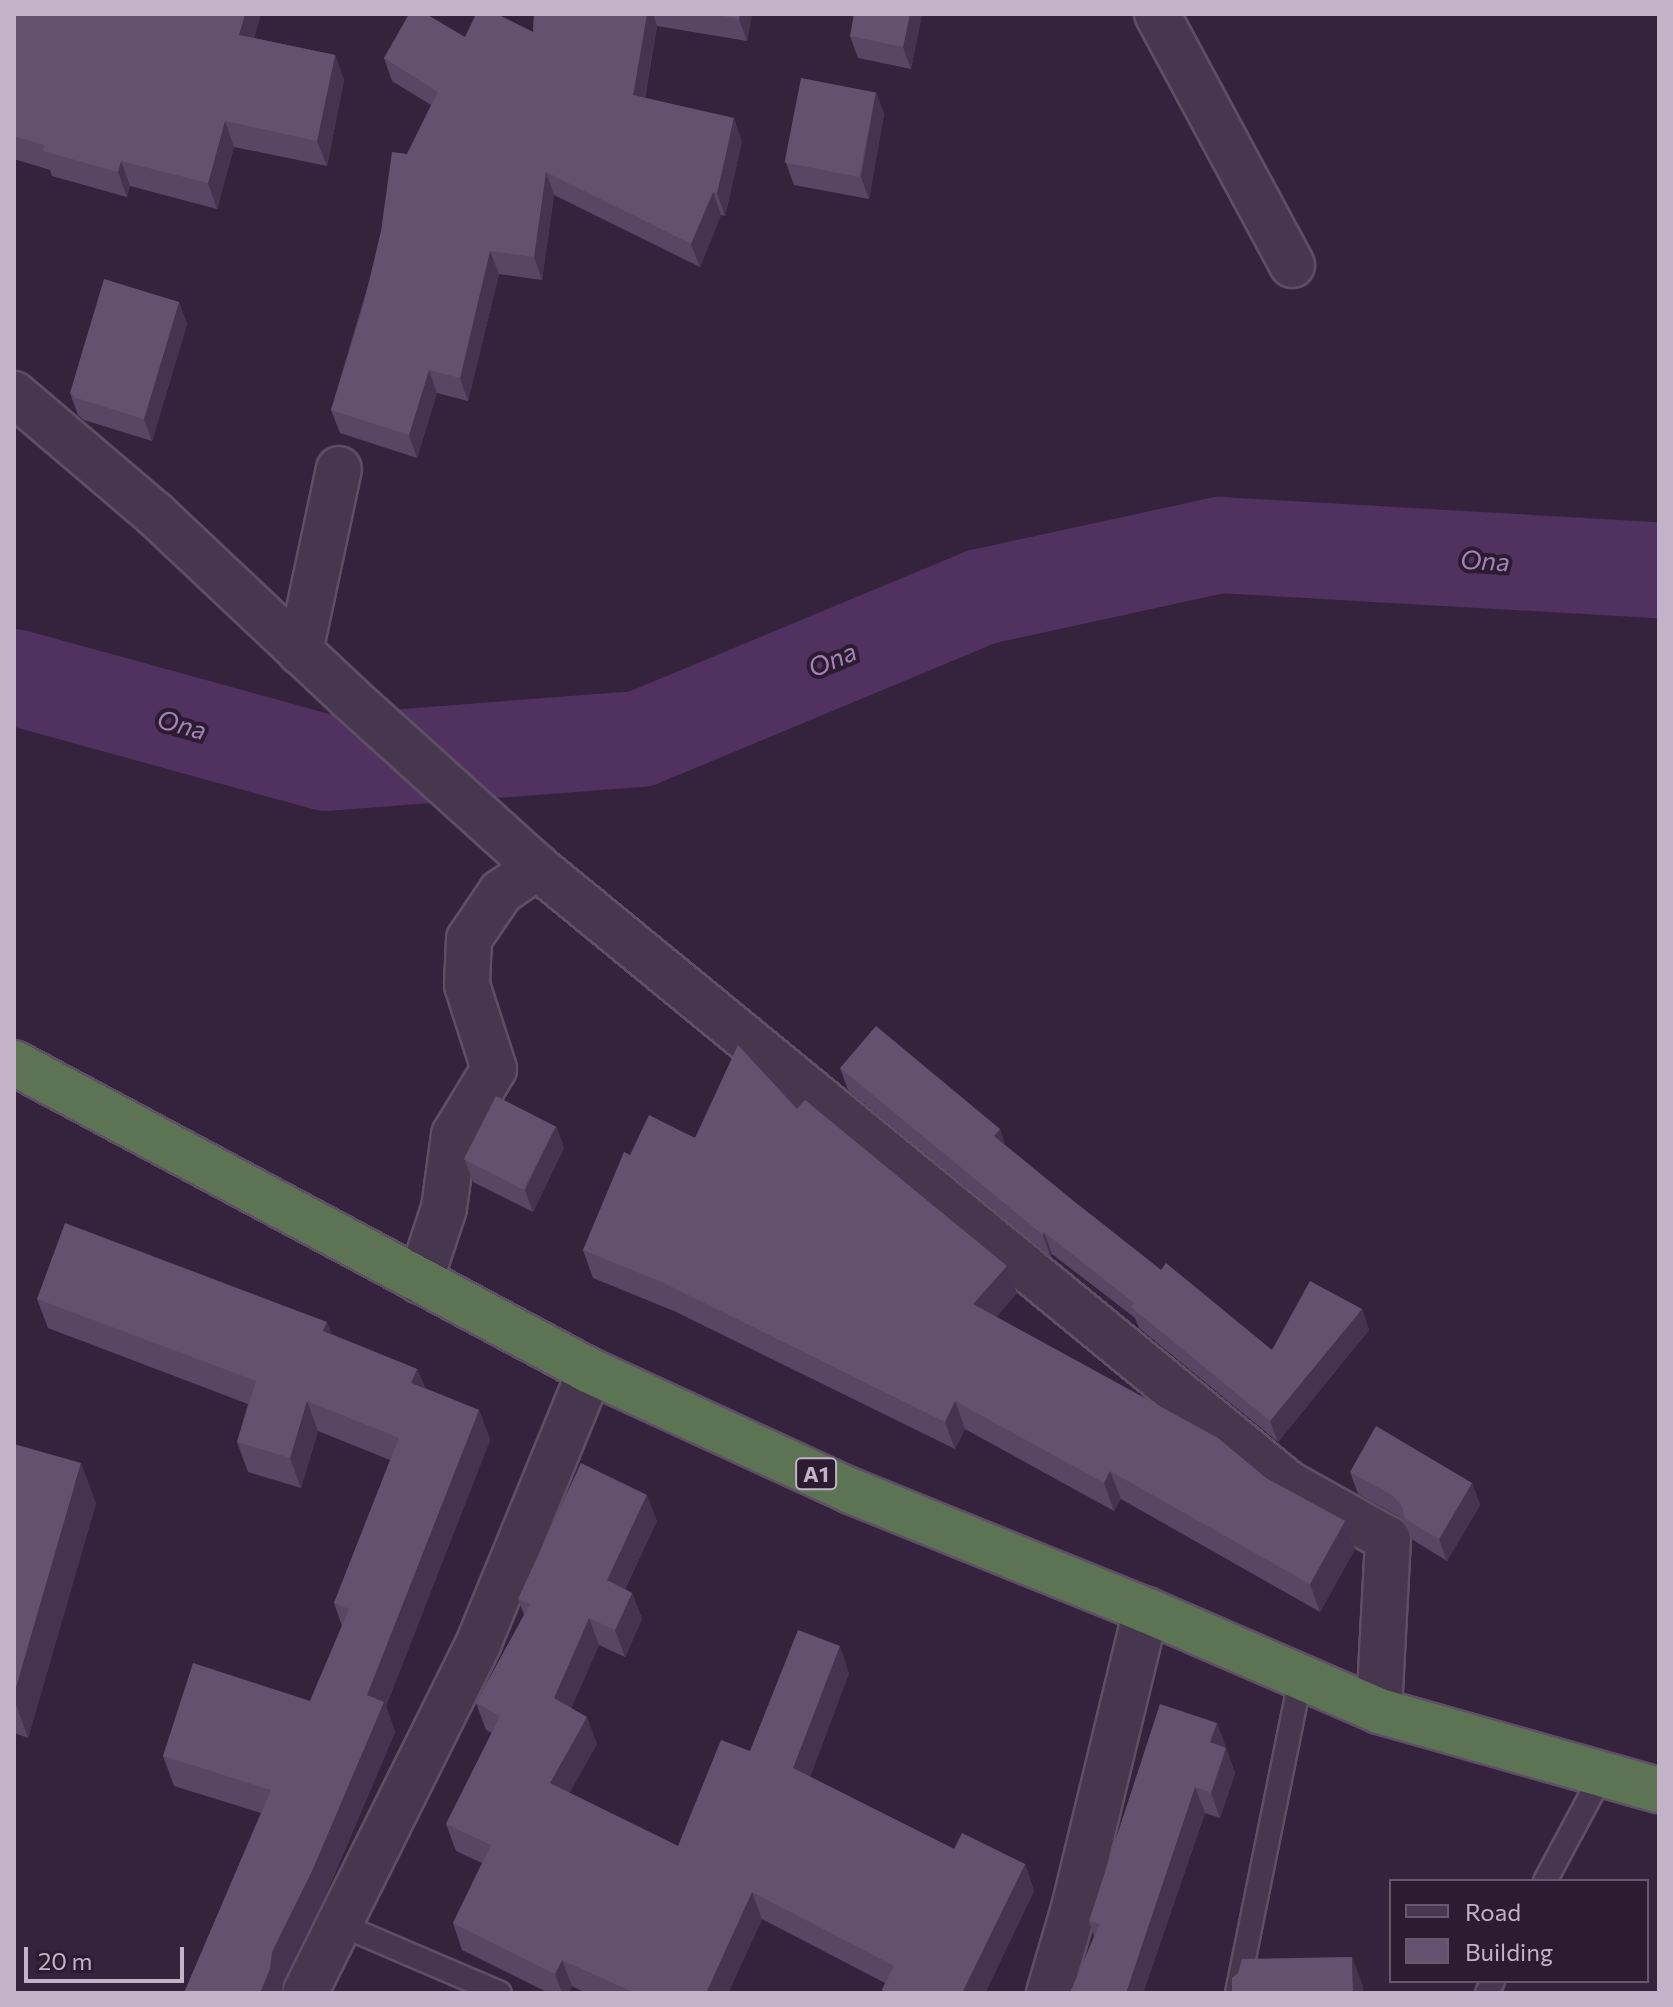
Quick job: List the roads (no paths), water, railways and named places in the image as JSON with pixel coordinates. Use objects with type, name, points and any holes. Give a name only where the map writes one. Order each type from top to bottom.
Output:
[{"type":"highway","name":"A1","points":[[14,1063],[590,1371],[851,1491],[1146,1610],[1379,1711],[1659,1790]]},
{"type":"street","points":[[1157,14],[1292,265]]},
{"type":"street","points":[[14,394],[155,514],[300,652],[537,867],[1289,1484],[1388,1539],[1379,1711]]},
{"type":"street","points":[[300,652],[339,469]]},
{"type":"street","points":[[420,1281],[444,1208],[454,1135],[494,1069],[467,985],[469,939],[501,892],[537,867]]},
{"type":"street","points":[[305,1993],[479,1642],[590,1371]]},
{"type":"street","points":[[1049,1993],[1074,1908],[1146,1610]]},
{"type":"lane","points":[[1237,1993],[1301,1675]]},
{"type":"lane","points":[[1546,1879],[1603,1773]]},
{"type":"lane","points":[[339,1924],[500,1993]]},
{"type":"waterway","name":"Ona","points":[[14,677],[326,763],[640,739],[981,597],[1220,545],[1659,570]]}]
